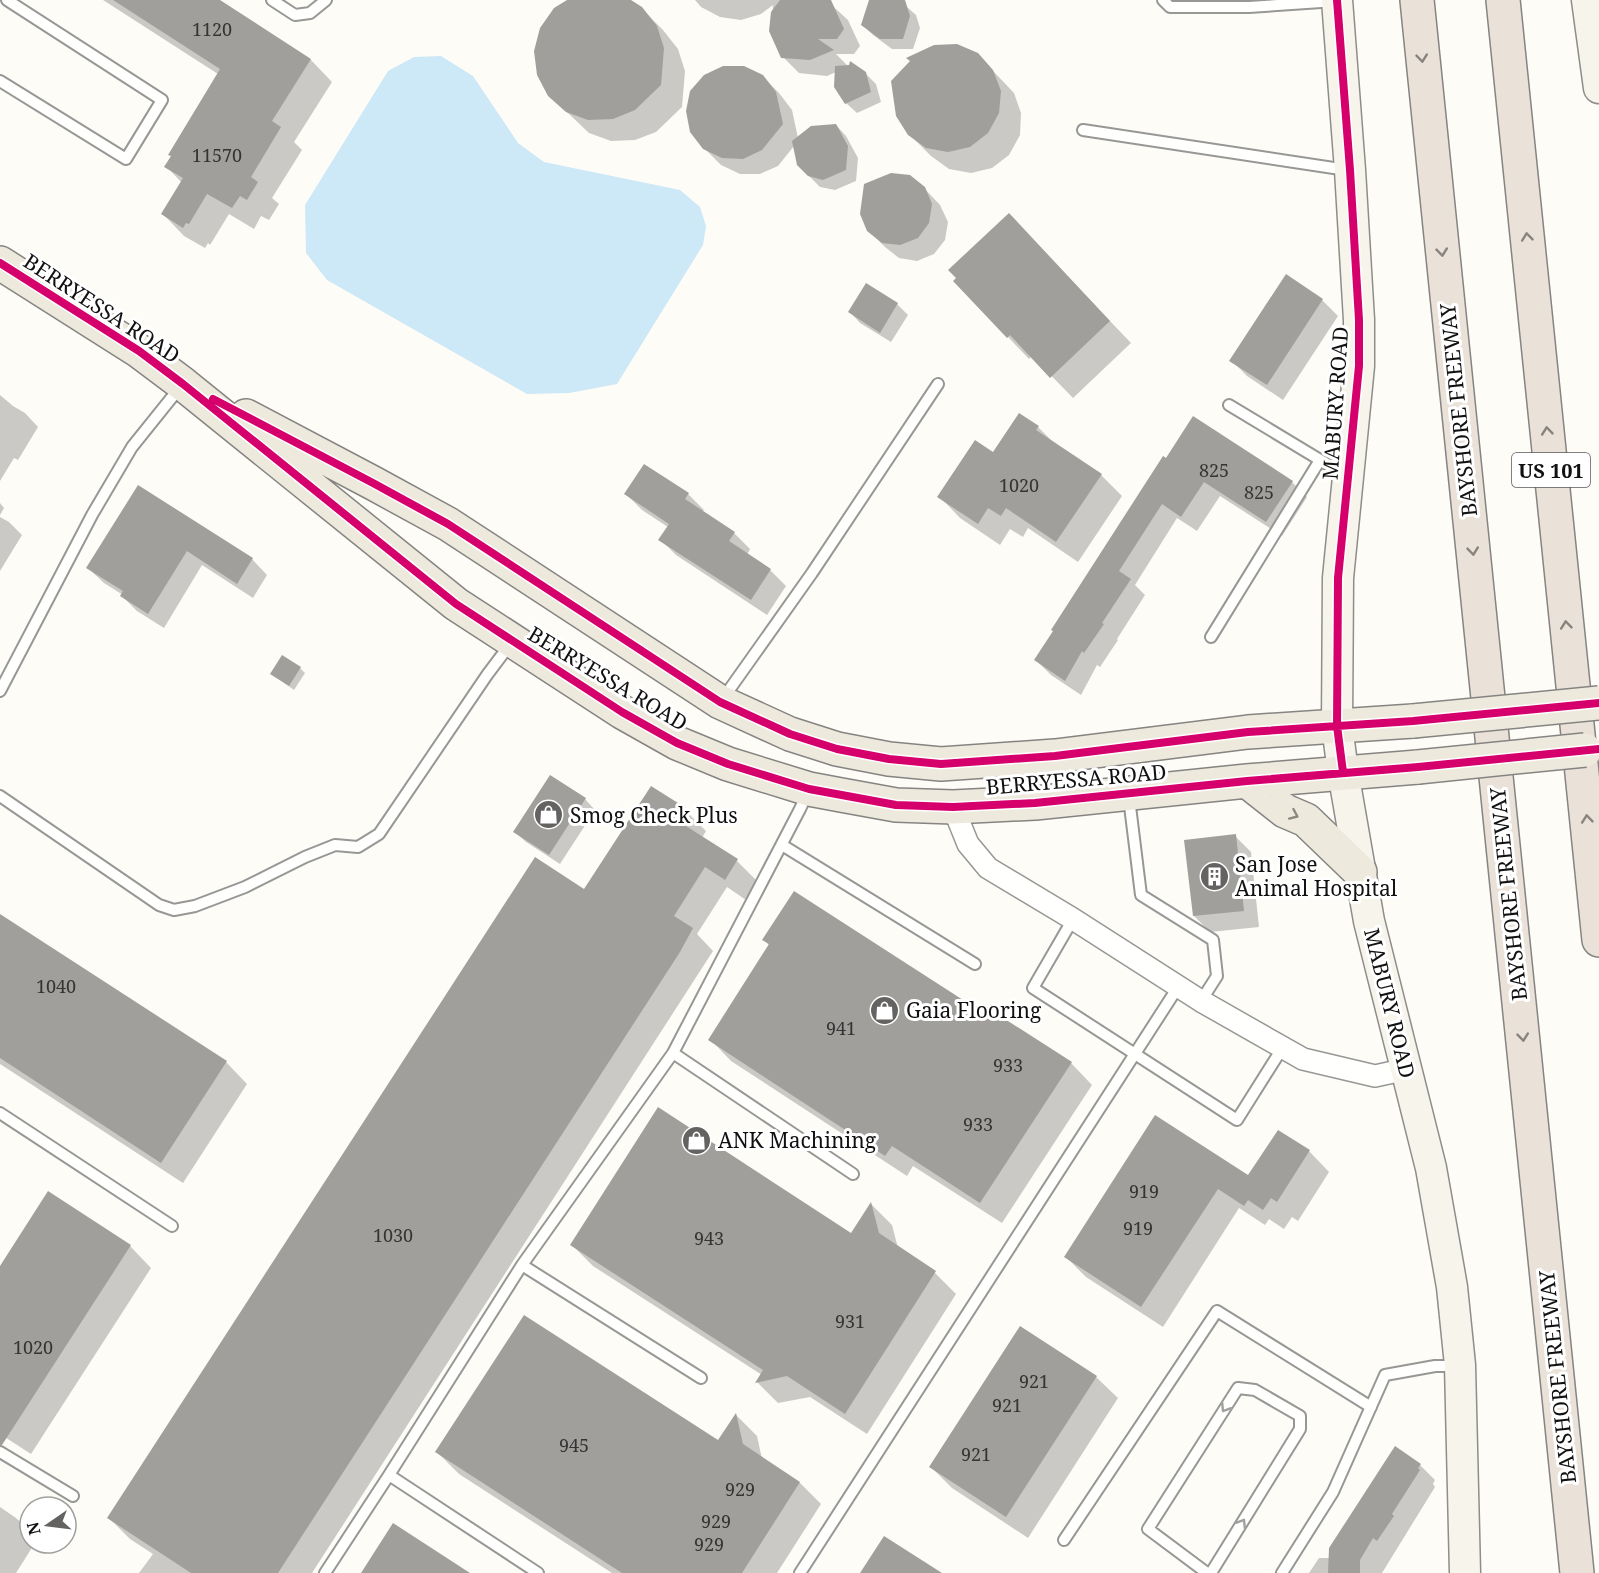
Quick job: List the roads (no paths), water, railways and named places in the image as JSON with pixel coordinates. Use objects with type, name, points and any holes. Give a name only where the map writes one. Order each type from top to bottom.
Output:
[{"type":"highway","name":"BAYSHORE FREEWAY","points":[[1417,0],[1576,1570]]},
{"type":"highway","name":"US 101","points":[[1503,0],[1599,940]]},
{"type":"main road","name":"BERRYESSA ROAD","points":[[0,263],[139,351],[456,604],[622,712],[677,742],[729,764],[809,789],[897,805],[953,807],[1035,803],[1599,749]]},
{"type":"main road","name":"BERRYESSA ROAD","points":[[183,384],[448,524],[720,702],[790,734],[837,749],[889,759],[941,765],[1055,756],[1248,732],[1599,703]]},
{"type":"main road","points":[[1247,781],[1285,812],[1306,820],[1360,872]]},
{"type":"street","name":"MABURY ROAD","points":[[1337,0],[1359,320],[1359,366],[1338,578],[1337,726],[1369,921],[1431,1168],[1452,1287],[1460,1365],[1465,1573]]},
{"type":"street","points":[[1592,12],[1599,88]]},
{"type":"street","points":[[953,807],[968,844],[988,868],[1201,1001],[1303,1059],[1375,1076],[1407,1069]]},
{"type":"lane","points":[[0,81],[126,159],[162,100],[7,0]]},
{"type":"lane","points":[[272,0],[295,15],[310,13],[326,0]]},
{"type":"lane","points":[[1163,0],[1170,8],[1249,7],[1273,3],[1337,0]]},
{"type":"lane","points":[[1083,130],[1350,170]]},
{"type":"lane","points":[[0,691],[92,515],[132,447],[183,384]]},
{"type":"lane","points":[[720,702],[812,573],[938,384]]},
{"type":"lane","points":[[1229,405],[1348,477]]},
{"type":"lane","points":[[1211,637],[1320,460]]},
{"type":"lane","points":[[0,796],[159,905],[174,910],[195,906],[245,888],[305,857],[335,845],[358,847],[379,834],[487,675],[513,641]]},
{"type":"lane","points":[[325,1573],[522,1265],[673,1053],[809,789]]},
{"type":"lane","points":[[1129,793],[1141,895],[1213,940],[1217,976],[1201,1001]]},
{"type":"lane","points":[[782,844],[975,964]]},
{"type":"lane","points":[[1073,920],[1033,988],[1237,1120],[1283,1047]]},
{"type":"lane","points":[[800,1573],[1178,987]]},
{"type":"lane","points":[[673,1053],[854,1174]]},
{"type":"lane","points":[[0,1113],[172,1226]]},
{"type":"lane","points":[[522,1265],[701,1378]]},
{"type":"lane","points":[[1064,1540],[1217,1311],[1371,1407]]},
{"type":"lane","points":[[1282,1573],[1333,1492],[1385,1376],[1435,1366],[1460,1365]]},
{"type":"lane","points":[[1238,1388],[1255,1390],[1300,1416],[1300,1429],[1209,1573],[1148,1529],[1238,1388]]},
{"type":"lane","points":[[0,1452],[71,1495]]},
{"type":"lane","points":[[389,1474],[538,1573]]},
{"type":"water","points":[[441,56],[473,76],[518,143],[544,162],[680,190],[700,207],[706,226],[703,245],[617,384],[569,393],[527,394],[327,280],[306,253],[305,205],[388,71],[414,57]]},
{"type":"place","name":"Smog Check Plus","points":[[549,815]]},
{"type":"place","name":"San Jose Animal Hospital","points":[[1214,876]]},
{"type":"place","name":"Gaia Flooring","points":[[885,1010]]},
{"type":"place","name":"ANK Machining","points":[[697,1140]]}]
